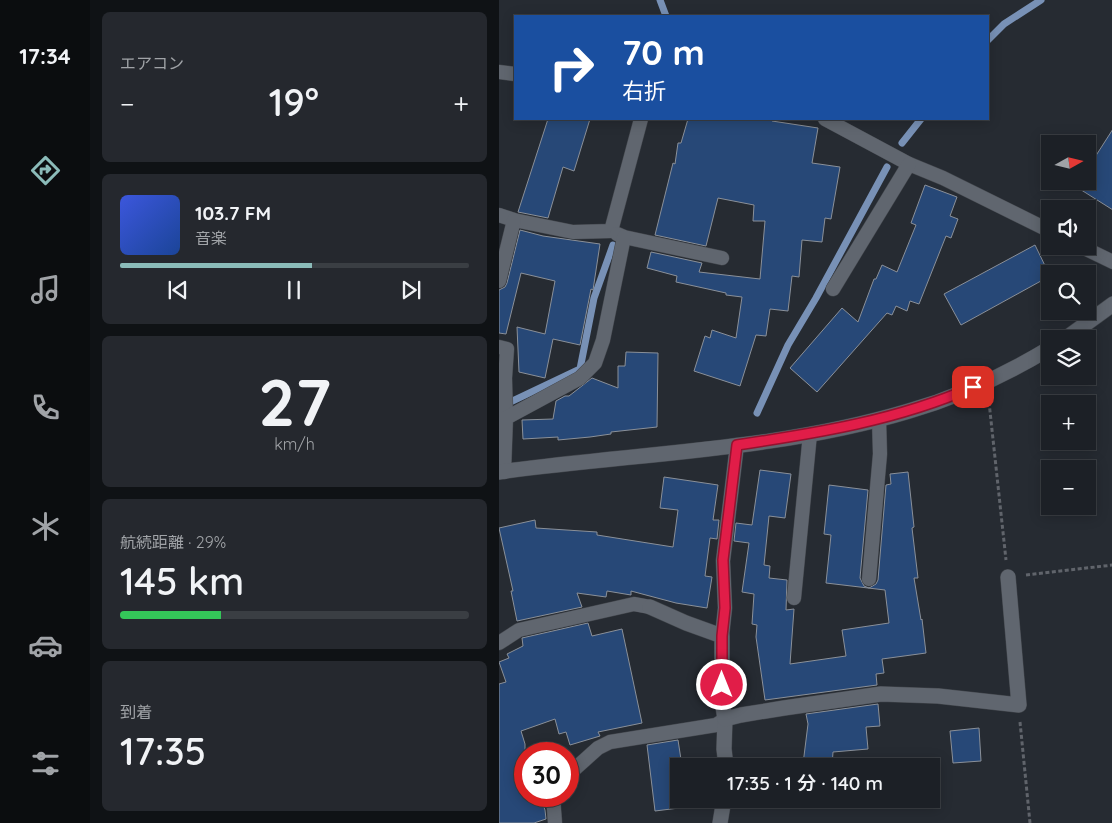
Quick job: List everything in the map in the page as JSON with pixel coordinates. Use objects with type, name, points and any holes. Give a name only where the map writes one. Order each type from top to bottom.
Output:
[{"type":"street","points":[[1077,330],[1112,304]]},
{"type":"street","points":[[502,472],[737,445],[810,434],[879,419],[933,403],[987,381],[1041,353]]},
{"type":"street","points":[[725,719],[881,694],[938,696],[1019,705],[1007,577]]},
{"type":"street","points":[[650,607],[722,636],[722,701],[725,719],[725,758]]},
{"type":"street","points":[[720,823],[722,808]]},
{"type":"lane","points":[[499,72],[514,74]]},
{"type":"lane","points":[[506,415],[580,378],[595,363],[603,340],[618,234],[641,120]]},
{"type":"lane","points":[[827,120],[909,164],[943,178],[1041,227]]},
{"type":"lane","points":[[833,289],[909,164]]},
{"type":"lane","points":[[499,215],[514,220],[573,232],[618,234],[722,258]]},
{"type":"lane","points":[[499,280],[514,220]]},
{"type":"lane","points":[[1096,254],[1112,262]]},
{"type":"lane","points":[[499,347],[507,349],[506,415],[502,472]]},
{"type":"lane","points":[[869,579],[880,454],[879,419]]},
{"type":"lane","points":[[794,598],[810,434]]},
{"type":"lane","points":[[722,636],[725,608],[723,560],[737,445]]},
{"type":"lane","points":[[499,644],[519,630],[634,604],[650,607]]},
{"type":"lane","points":[[579,765],[598,748],[610,742],[716,725],[725,719]]},
{"type":"lane","points":[[554,807],[555,823]]},
{"type":"path","points":[[987,381],[1007,577],[1112,566]]},
{"type":"path","points":[[1019,705],[1029,823]]},
{"type":"building","points":[[548,120],[590,120],[574,171],[563,167],[548,218],[518,212]]},
{"type":"building","points":[[688,120],[772,120],[818,128],[812,163],[840,167],[831,219],[825,218],[822,242],[802,240],[799,277],[792,276],[788,311],[770,309],[766,336],[756,335],[740,386],[694,371],[705,336],[710,338],[712,330],[736,338],[742,297],[726,295],[726,293],[676,282],[677,276],[647,268],[651,252],[702,263],[699,272],[760,279],[765,221],[753,221],[754,205],[718,198],[706,246],[655,235],[673,163],[675,164],[678,143],[681,143]]},
{"type":"building","points":[[1113,129],[1113,210],[1081,190],[1097,190],[1097,154]]},
{"type":"building","points":[[925,185],[957,197],[950,216],[958,219],[951,238],[946,236],[919,304],[910,301],[907,311],[896,306],[892,315],[887,313],[817,392],[790,368],[842,308],[858,322],[874,279],[876,279],[882,265],[897,272],[916,225],[911,223]]},
{"type":"building","points":[[520,230],[543,236],[600,244],[593,290],[591,289],[580,345],[553,339],[545,378],[519,372],[517,327],[545,334],[555,281],[521,273],[506,334],[499,333],[499,290],[505,287],[507,283]]},
{"type":"building","points":[[1035,245],[1045,265],[1041,265],[1041,281],[961,325],[944,294]]},
{"type":"building","points":[[626,352],[658,353],[657,427],[558,440],[558,437],[523,439],[522,420],[553,419],[556,401],[569,396],[592,378],[618,388],[618,366],[625,366]]},
{"type":"building","points":[[760,470],[791,474],[785,518],[769,516],[764,565],[770,566],[769,578],[787,580],[786,610],[794,609],[790,664],[846,656],[842,630],[889,623],[885,590],[826,583],[831,535],[824,534],[829,485],[868,490],[860,578],[864,586],[869,588],[876,584],[878,580],[886,485],[891,484],[890,474],[908,472],[918,578],[914,578],[926,653],[882,659],[884,673],[876,674],[877,685],[765,700],[756,637],[757,625],[752,624],[754,594],[742,592],[749,543],[734,541],[736,523],[752,525]]},
{"type":"building","points":[[664,477],[718,485],[713,520],[719,520],[717,539],[710,538],[705,576],[712,577],[707,608],[676,603],[631,591],[631,595],[607,591],[606,597],[577,593],[582,607],[517,621],[511,591],[513,591],[499,528],[535,520],[536,528],[597,532],[597,535],[673,547],[678,510],[660,508]]},
{"type":"building","points":[[588,623],[592,636],[622,629],[642,723],[598,732],[600,736],[579,742],[569,742],[566,732],[559,734],[555,719],[521,731],[524,742],[514,742],[514,807],[544,807],[546,819],[534,823],[499,823],[499,684],[506,682],[499,662],[509,658],[507,654],[523,646],[522,638]]},
{"type":"building","points":[[878,704],[880,726],[866,727],[868,749],[833,752],[833,758],[804,758],[808,724],[806,714]]},
{"type":"building","points":[[979,728],[981,761],[953,763],[950,731]]},
{"type":"building","points":[[678,740],[681,758],[670,758],[670,808],[679,808],[655,811],[647,745]]},
{"type":"waterway","points":[[660,0],[666,15]]},
{"type":"waterway","points":[[989,39],[1004,24],[1041,0]]},
{"type":"waterway","points":[[902,143],[920,120]]},
{"type":"waterway","points":[[757,413],[788,345],[816,298],[887,167]]},
{"type":"waterway","points":[[504,405],[580,369],[594,298],[613,245]]},
{"type":"route","points":[[722,685],[722,636],[725,608],[723,560],[737,445],[810,434],[879,419],[922,407],[973,387]]}]
